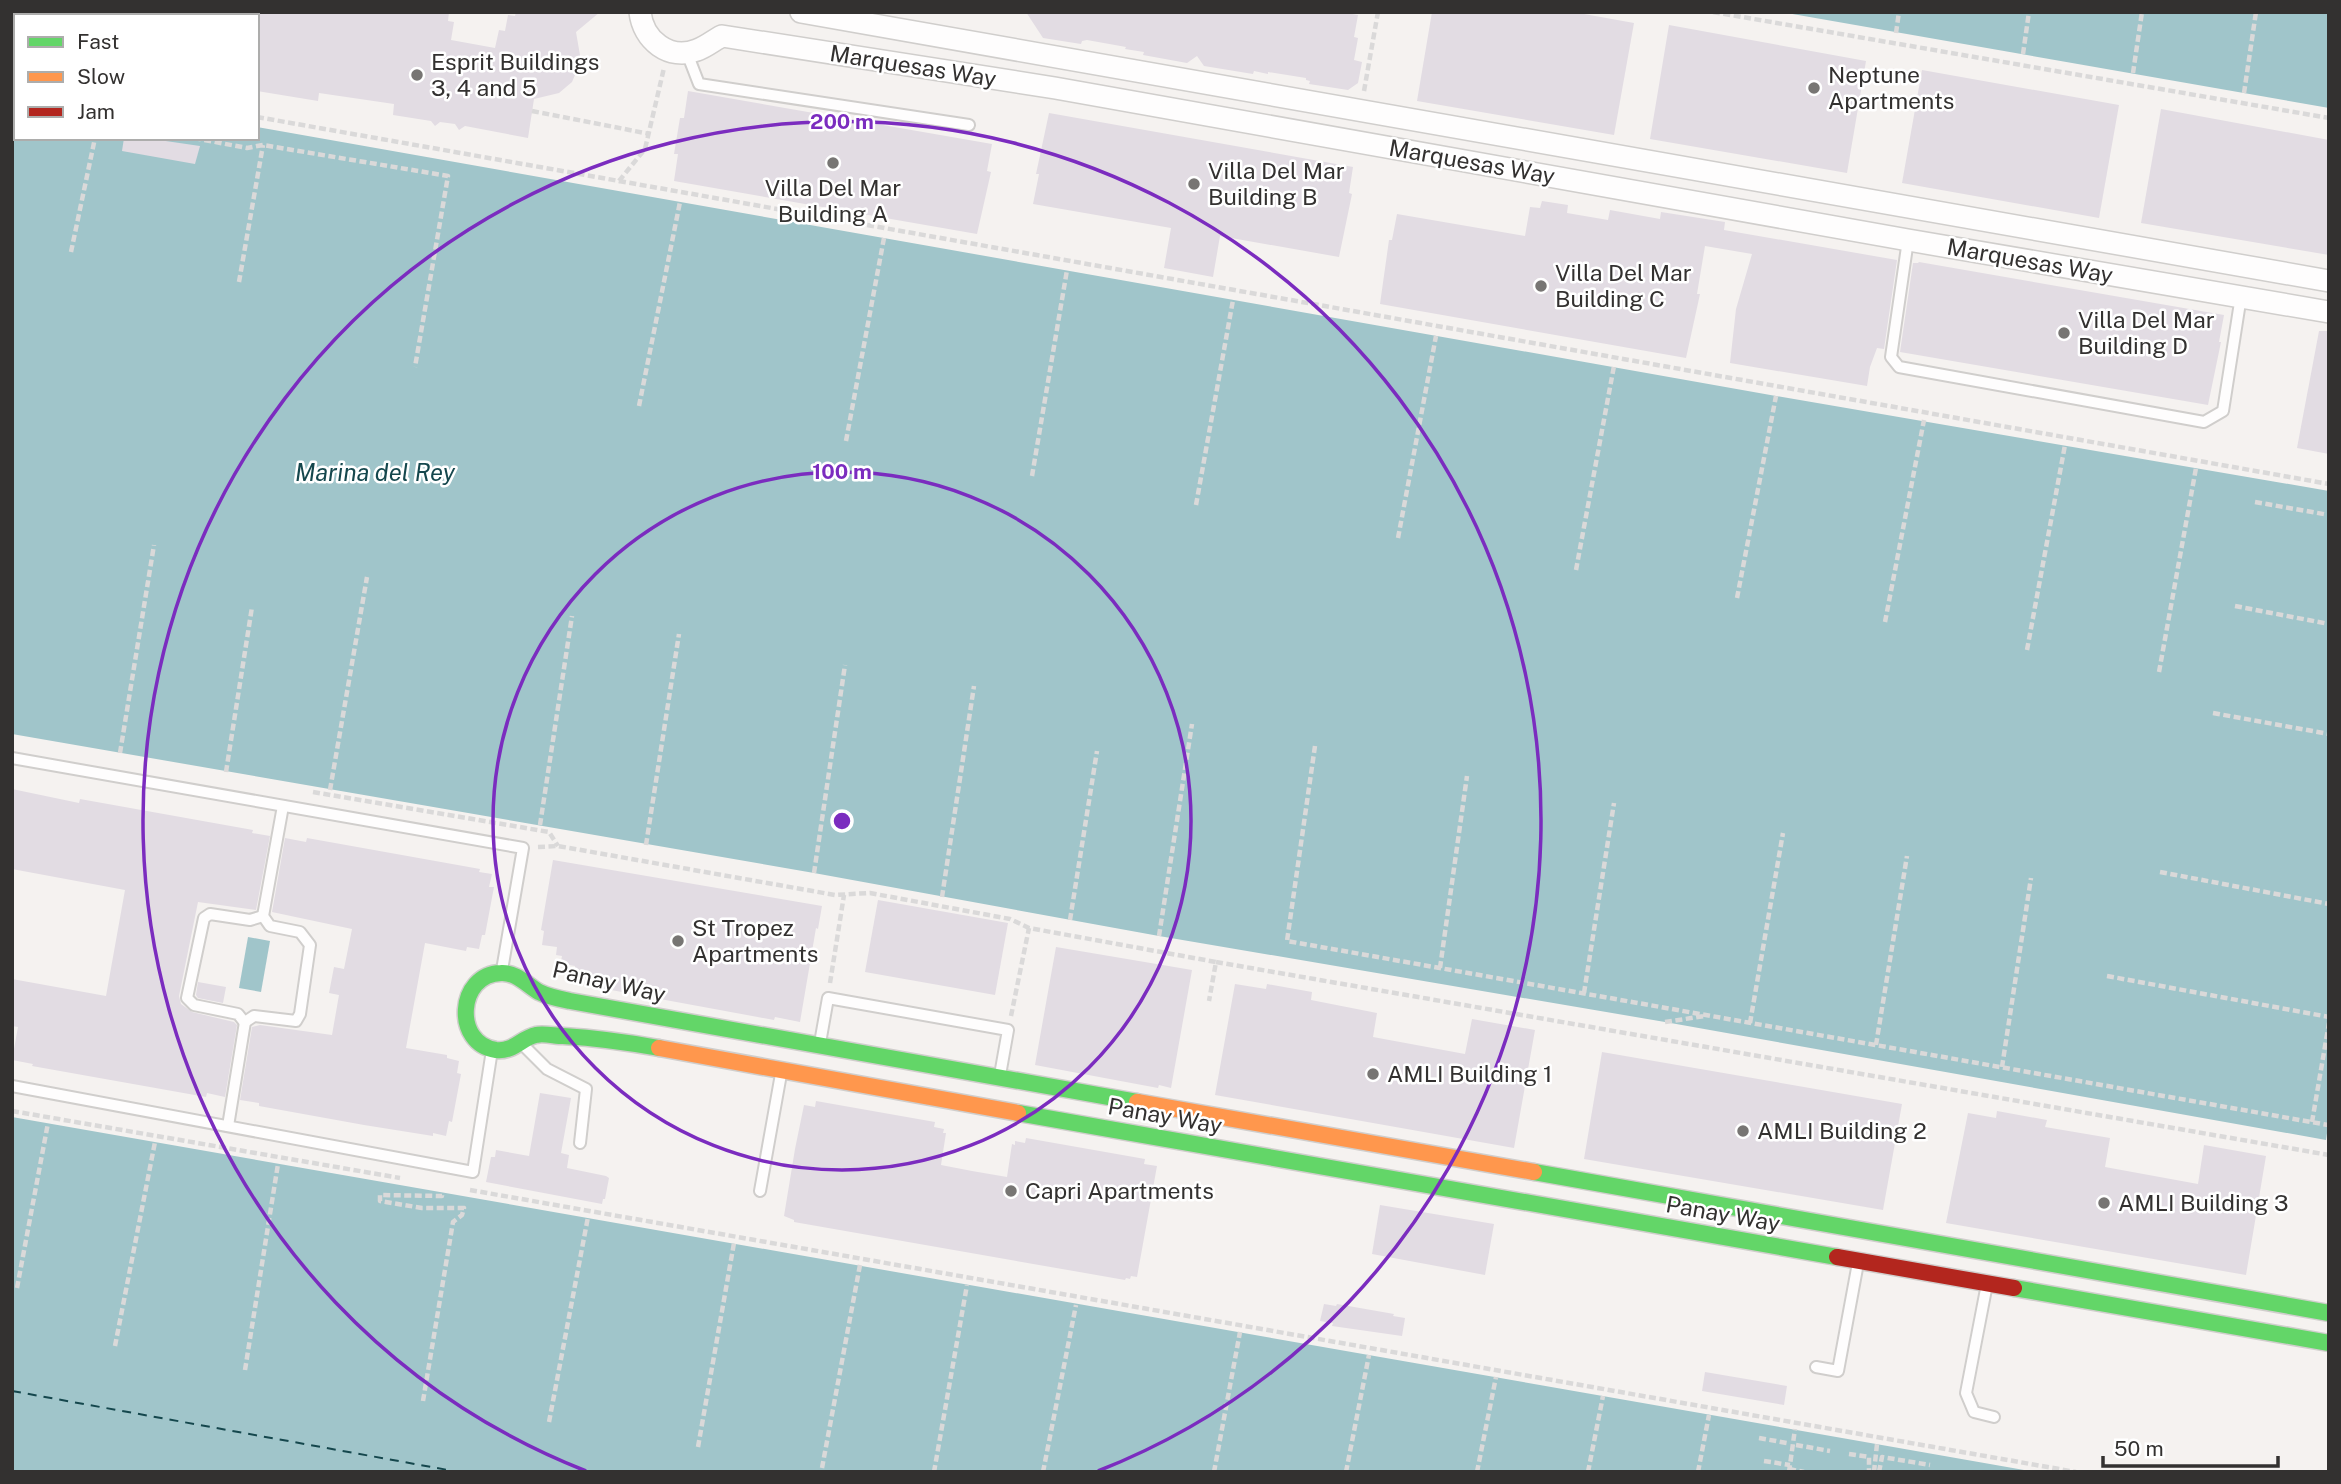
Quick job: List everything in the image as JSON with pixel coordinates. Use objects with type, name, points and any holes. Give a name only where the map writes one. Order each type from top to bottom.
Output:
[{"type":"street","points":[[640,12],[646,34],[656,44],[677,52]]},
{"type":"street","name":"Marquesas Way","points":[[801,12],[2329,281]]},
{"type":"street","name":"Marquesas Way","points":[[677,52],[698,50],[722,36],[1055,88],[2329,312]]},
{"type":"street","points":[[1055,88],[1062,58]]},
{"type":"street","points":[[1356,142],[1360,112]]},
{"type":"street","points":[[1736,209],[1741,179]]},
{"type":"street","points":[[1992,254],[1996,223]]},
{"type":"street","points":[[2241,296],[2246,266]]},
{"type":"street","points":[[492,1050],[477,1042],[468,1031],[463,1013],[465,999],[476,983],[492,974],[502,973]]},
{"type":"street","name":"Panay Way","points":[[502,973],[517,975],[541,993],[603,1007],[1000,1078],[1990,1268],[2329,1343]]},
{"type":"street","name":"Panay Way","points":[[492,1050],[507,1051],[524,1045],[535,1035],[602,1038],[1858,1260],[1990,1268],[2329,1312]]},
{"type":"lane","points":[[677,52],[699,84],[969,125]]},
{"type":"lane","points":[[1908,240],[1891,357],[1899,367],[2204,422],[2222,411],[2241,296]]},
{"type":"lane","points":[[12,758],[523,848],[502,973]]},
{"type":"lane","points":[[228,1126],[245,1023],[254,1016],[296,1021],[300,1014],[310,945],[300,932],[270,926],[263,916],[283,806]]},
{"type":"lane","points":[[245,1023],[238,1014],[194,1006],[187,998],[204,918],[210,914],[250,920],[263,916]]},
{"type":"lane","points":[[819,1046],[828,998],[1008,1030],[1000,1078]]},
{"type":"lane","points":[[524,1045],[547,1069],[586,1090],[580,1143]]},
{"type":"lane","points":[[12,1086],[473,1171],[492,1050]]},
{"type":"lane","points":[[760,1191],[782,1070]]},
{"type":"lane","points":[[1815,1367],[1839,1371],[1858,1260]]},
{"type":"lane","points":[[1990,1268],[1966,1393],[1974,1412],[1994,1417]]},
{"type":"path","points":[[1360,112],[1378,12]]},
{"type":"path","points":[[1713,12],[2329,118]]},
{"type":"path","points":[[1896,33],[1899,12]]},
{"type":"path","points":[[2023,54],[2029,12]]},
{"type":"path","points":[[2133,73],[2142,12]]},
{"type":"path","points":[[2244,93],[2256,12]]},
{"type":"path","points":[[619,181],[645,149],[677,52]]},
{"type":"path","points":[[532,111],[650,134]]},
{"type":"path","points":[[259,117],[2329,484]]},
{"type":"path","points":[[71,252],[95,140]]},
{"type":"path","points":[[205,140],[247,148],[263,145],[448,176],[415,366]]},
{"type":"path","points":[[239,282],[263,145]]},
{"type":"path","points":[[639,406],[680,202]]},
{"type":"path","points":[[846,441],[884,238]]},
{"type":"path","points":[[1032,476],[1067,271]]},
{"type":"path","points":[[1196,505],[1233,300]]},
{"type":"path","points":[[1398,538],[1436,336]]},
{"type":"path","points":[[1576,570],[1614,366]]},
{"type":"path","points":[[1737,598],[1776,396]]},
{"type":"path","points":[[1885,622],[1924,421]]},
{"type":"path","points":[[2027,650],[2065,445]]},
{"type":"path","points":[[2159,672],[2196,468]]},
{"type":"path","points":[[2255,502],[2329,515]]},
{"type":"path","points":[[120,753],[154,545]]},
{"type":"path","points":[[330,790],[367,576]]},
{"type":"path","points":[[2235,606],[2329,624]]},
{"type":"path","points":[[226,772],[251,607]]},
{"type":"path","points":[[540,825],[572,616]]},
{"type":"path","points":[[646,845],[679,634]]},
{"type":"path","points":[[814,873],[845,665]]},
{"type":"path","points":[[942,897],[974,685]]},
{"type":"path","points":[[2213,713],[2329,734]]},
{"type":"path","points":[[1159,936],[1192,724]]},
{"type":"path","points":[[1315,746],[1287,941],[2328,1125]]},
{"type":"path","points":[[1070,920],[1097,751]]},
{"type":"path","points":[[1440,968],[1467,776]]},
{"type":"path","points":[[1584,993],[1614,803]]},
{"type":"path","points":[[1750,1023],[1783,832]]},
{"type":"path","points":[[523,848],[558,846],[835,895],[883,895],[1010,919],[1029,928],[1216,962],[2329,1155]]},
{"type":"path","points":[[1876,1045],[1907,856]]},
{"type":"path","points":[[2160,872],[2329,904]]},
{"type":"path","points":[[2002,1067],[2031,878]]},
{"type":"path","points":[[828,998],[845,895]]},
{"type":"path","points":[[1008,1030],[1029,928]]},
{"type":"path","points":[[1209,1000],[1216,962]]},
{"type":"path","points":[[2107,976],[2329,1017]]},
{"type":"path","points":[[1664,1022],[1710,1016]]},
{"type":"path","points":[[2312,1122],[2329,1023]]},
{"type":"path","points":[[12,1111],[402,1178]]},
{"type":"path","points":[[17,1288],[48,1123]]},
{"type":"path","points":[[115,1346],[155,1142]]},
{"type":"path","points":[[244,1370],[278,1164]]},
{"type":"path","points":[[469,1190],[2076,1472]]},
{"type":"path","points":[[423,1401],[453,1222],[464,1209],[422,1208],[380,1201],[380,1195],[442,1196],[442,1192]]},
{"type":"path","points":[[548,1422],[588,1217]]},
{"type":"path","points":[[698,1447],[734,1243]]},
{"type":"path","points":[[822,1468],[860,1265]]},
{"type":"path","points":[[934,1472],[967,1285]]},
{"type":"path","points":[[1043,1472],[1076,1304]]},
{"type":"path","points":[[1214,1472],[1241,1332]]},
{"type":"path","points":[[1346,1472],[1369,1355]]},
{"type":"path","points":[[1477,1472],[1496,1377]]},
{"type":"path","points":[[1588,1472],[1603,1396]]},
{"type":"path","points":[[1698,1472],[1709,1415]]},
{"type":"path","points":[[1789,1469],[1796,1429]]},
{"type":"path","points":[[1759,1438],[1787,1443]]},
{"type":"path","points":[[1876,1472],[1877,1444]]},
{"type":"path","points":[[1796,1445],[1830,1451]]},
{"type":"path","points":[[1849,1454],[1869,1457],[1869,1472]]},
{"type":"path","points":[[1876,1472],[1882,1457],[1930,1465]]},
{"type":"path","points":[[1765,1461],[1804,1472]]},
{"type":"water","points":[[1781,12],[2329,12],[2329,108]]},
{"type":"water","name":"Marina del Rey","points":[[12,84],[14,140],[259,140],[259,127],[1776,396],[2329,491],[2329,1119],[2326,1140],[1665,1022],[1159,936],[814,873],[12,734]]},
{"type":"water","points":[[248,937],[270,941],[261,992],[239,988]]},
{"type":"water","points":[[12,1117],[2036,1472],[12,1472]]},
{"type":"building","name":"Esprit Buildings 3, 4 and 5","points":[[449,12],[448,21],[454,22],[451,40],[495,48],[499,30],[505,31],[508,15],[515,16],[516,12],[600,12],[576,32],[581,61],[572,82],[559,93],[534,99],[528,138],[465,126],[459,130],[455,124],[440,122],[435,126],[431,121],[393,115],[394,104],[319,93],[318,101],[259,91],[257,14]]},
{"type":"building","points":[[1026,12],[1341,12],[1358,15],[1354,60],[1362,62],[1358,83],[1348,90],[1309,84],[1310,81],[1306,78],[1268,72],[1254,71],[1253,74],[1204,66],[1197,56],[1187,63],[1087,40],[1081,44],[1043,38]]},
{"type":"building","points":[[1432,12],[1573,12],[1634,23],[1614,135],[1417,101]]},
{"type":"building","name":"Neptune Apartments","points":[[1669,25],[1866,61],[1847,173],[1650,139]]},
{"type":"building","name":"Neptune Apartments","points":[[1922,70],[2119,105],[2099,218],[1902,183]]},
{"type":"building","name":"Villa Del Mar Building A","points":[[688,91],[992,144],[987,171],[991,172],[977,234],[674,181],[678,154],[674,154]]},
{"type":"building","points":[[2161,109],[2329,140],[2329,255],[2141,223]]},
{"type":"building","name":"Villa Del Mar Building B","points":[[1049,113],[1353,167],[1349,193],[1352,194],[1339,257],[1220,236],[1213,277],[1164,268],[1171,228],[1033,204],[1039,174],[1036,174]]},
{"type":"building","points":[[124,140],[159,140],[200,146],[195,164],[122,151]]},
{"type":"building","points":[[1542,201],[1568,205],[1567,213],[1608,220],[1610,210],[1660,219],[1661,212],[1725,222],[1724,230],[1897,260],[1884,349],[1877,348],[1867,386],[1730,363],[1736,309],[1752,254],[1705,246],[1697,294],[1700,294],[1686,358],[1380,304],[1389,240],[1392,240],[1397,214],[1525,236],[1530,207],[1540,208]]},
{"type":"building","name":"Villa Del Mar Building D","points":[[1913,263],[2224,315],[2208,405],[1900,352]]},
{"type":"building","points":[[2319,331],[2329,331],[2329,454],[2297,448]]},
{"type":"building","points":[[12,789],[79,803],[80,799],[253,830],[252,833],[270,836],[256,910],[198,902],[179,996],[181,1004],[192,1012],[237,1025],[225,1097],[207,1093],[206,1097],[32,1066],[33,1064],[12,1060],[18,1027],[12,1026],[12,979],[106,996],[125,890],[12,869]]},
{"type":"building","points":[[285,838],[306,842],[307,838],[480,869],[479,872],[492,874],[489,887],[494,887],[485,935],[482,935],[479,949],[467,947],[466,951],[425,943],[406,1048],[447,1055],[447,1058],[459,1061],[457,1073],[461,1074],[452,1122],[449,1121],[446,1136],[364,1125],[259,1106],[259,1103],[240,1100],[252,1027],[260,1025],[332,1035],[339,995],[329,993],[334,967],[344,969],[352,929],[272,912]]},
{"type":"building","name":"St Tropez Apartments","points":[[553,860],[822,906],[800,1022],[775,1017],[774,1020],[584,985],[586,975],[575,973],[575,966],[564,964],[565,961],[561,961],[562,956],[556,955],[557,947],[542,945],[544,931],[541,930]]},
{"type":"building","points":[[878,900],[1008,923],[995,995],[865,972]]},
{"type":"building","points":[[1056,947],[1192,970],[1171,1088],[1159,1085],[1158,1088],[1035,1065]]},
{"type":"building","points":[[198,982],[226,987],[223,1003],[198,998]]},
{"type":"building","name":"AMLI Building 1","points":[[1235,984],[1266,989],[1267,984],[1312,992],[1311,1000],[1377,1013],[1373,1037],[1465,1054],[1472,1019],[1535,1030],[1514,1148],[1215,1095]]},
{"type":"building","name":"AMLI Building 2","points":[[1602,1052],[1902,1104],[1883,1210],[1584,1159]]},
{"type":"building","points":[[540,1093],[571,1098],[561,1153],[569,1155],[567,1168],[609,1178],[602,1204],[486,1182],[491,1157],[495,1157],[496,1150],[529,1156]]},
{"type":"building","name":"Capri Apartments","points":[[816,1101],[935,1122],[934,1127],[944,1129],[943,1133],[946,1133],[941,1165],[972,1171],[1007,1177],[1012,1144],[1015,1145],[1015,1141],[1025,1143],[1026,1138],[1145,1159],[1144,1164],[1157,1166],[1137,1277],[1131,1276],[1125,1280],[794,1222],[784,1216],[795,1149],[804,1105],[815,1107]]},
{"type":"building","name":"AMLI Building 3","points":[[1997,1111],[2047,1120],[2045,1127],[2110,1138],[2105,1167],[2198,1184],[2204,1145],[2266,1156],[2246,1275],[1946,1223],[1968,1113],[1996,1118]]},
{"type":"building","points":[[1380,1205],[1494,1224],[1485,1275],[1372,1254]]},
{"type":"building","points":[[1324,1304],[1337,1304],[1405,1318],[1402,1336],[1332,1326],[1333,1323],[1320,1321]]},
{"type":"building","points":[[1705,1372],[1787,1386],[1784,1405],[1702,1391]]},
{"type":"ferry route","points":[[12,1391],[459,1472]]},
{"type":"traffic: fast","points":[[659,1048],[542,1034],[508,1049],[496,1050],[482,1045],[472,1036],[466,1010],[469,996],[486,976],[506,973],[554,998],[1137,1102]]},
{"type":"traffic: fast","points":[[1018,1113],[1837,1257]]},
{"type":"traffic: fast","points":[[1534,1172],[2329,1313]]},
{"type":"traffic: fast","points":[[2014,1288],[2329,1343]]},
{"type":"traffic: slow","points":[[659,1048],[1018,1113]]},
{"type":"traffic: slow","points":[[1137,1102],[1534,1172]]},
{"type":"traffic: jam","points":[[1837,1257],[2014,1288]]},
{"type":"place","name":"Esprit Buildings 3, 4 and 5","points":[[417,75]]},
{"type":"place","name":"Neptune Apartments","points":[[1814,88]]},
{"type":"place","name":"Villa Del Mar Building A","points":[[833,163]]},
{"type":"place","name":"Villa Del Mar Building B","points":[[1194,184]]},
{"type":"place","name":"Villa Del Mar Building C","points":[[1541,286]]},
{"type":"place","name":"Villa Del Mar Building D","points":[[2064,333]]},
{"type":"place","name":"St Tropez Apartments","points":[[678,941]]},
{"type":"place","name":"AMLI Building 1","points":[[1373,1074]]},
{"type":"place","name":"AMLI Building 2","points":[[1743,1131]]},
{"type":"place","name":"Capri Apartments","points":[[1011,1191]]},
{"type":"place","name":"AMLI Building 3","points":[[2104,1203]]}]
